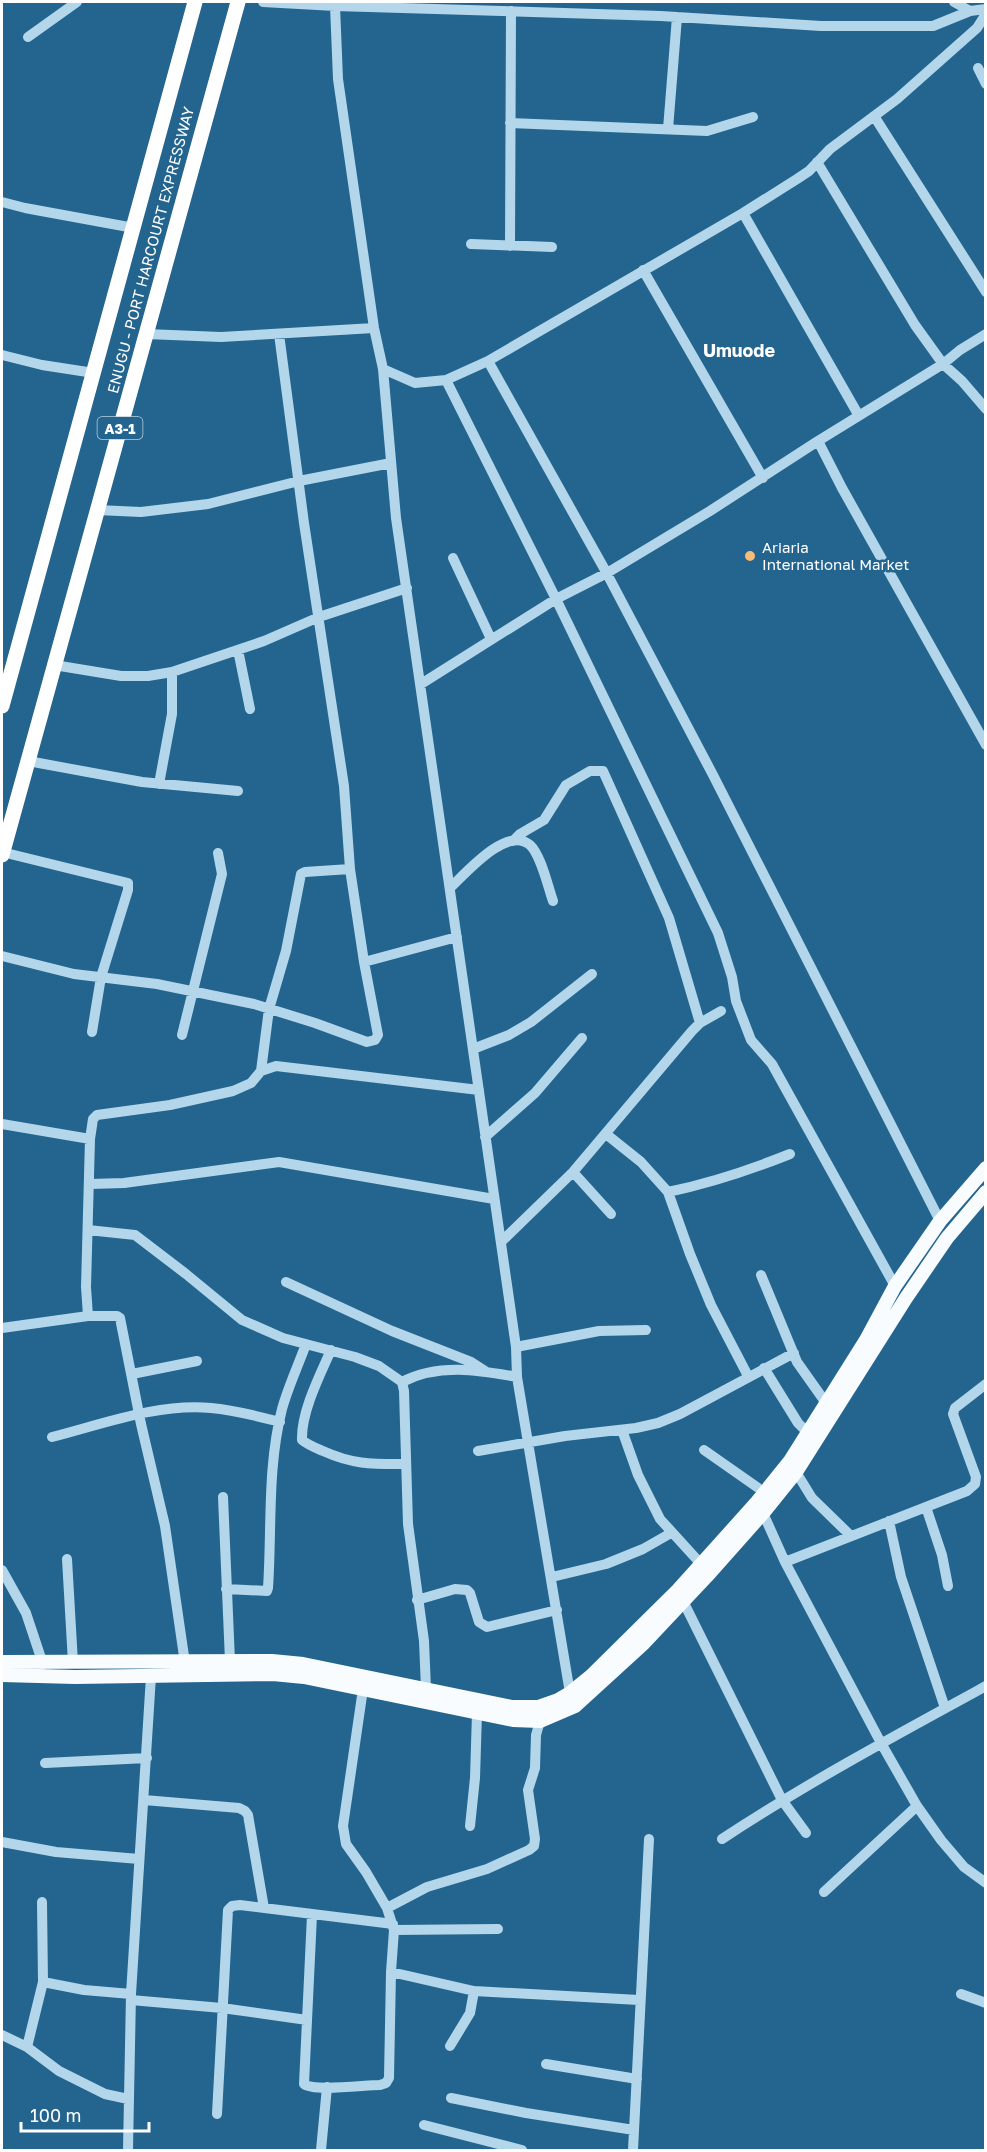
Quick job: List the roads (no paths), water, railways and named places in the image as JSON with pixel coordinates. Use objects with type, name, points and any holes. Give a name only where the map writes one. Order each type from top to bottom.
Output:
[{"type":"highway","name":"ENUGU - PORT HARCOURT EXPRESSWAY","points":[[2,706],[195,2]]},
{"type":"highway","name":"ENUGU - PORT HARCOURT EXPRESSWAY","points":[[2,854],[237,2]]},
{"type":"main road","points":[[2,1662],[73,1664],[230,1661],[303,1664],[521,1707],[538,1707],[570,1693],[638,1631],[701,1564],[790,1461],[866,1340],[896,1286],[940,1221],[986,1168]]},
{"type":"main road","points":[[2,1675],[273,1674],[304,1677],[513,1720],[540,1721],[575,1706],[684,1601],[763,1514],[796,1472],[906,1298],[947,1238],[986,1192]]},
{"type":"street","points":[[28,37],[77,2]]},
{"type":"street","points":[[263,2],[676,17],[821,26],[933,26],[970,12],[986,9]]},
{"type":"street","points":[[954,2],[970,12]]},
{"type":"street","points":[[334,6],[338,79],[382,369],[396,518],[516,1347],[517,1377],[570,1693]]},
{"type":"street","points":[[510,246],[511,11]]},
{"type":"street","points":[[382,369],[415,383],[446,380],[488,361],[743,213],[808,171],[830,149],[897,99],[977,28],[986,14]]},
{"type":"street","points":[[668,129],[676,17]]},
{"type":"street","points":[[978,68],[986,84]]},
{"type":"street","points":[[873,116],[986,292]]},
{"type":"street","points":[[510,123],[707,131],[753,117]]},
{"type":"street","points":[[817,162],[915,325],[943,364],[962,381],[986,409]]},
{"type":"street","points":[[2,202],[134,228]]},
{"type":"street","points":[[743,213],[859,416]]},
{"type":"street","points":[[471,244],[552,247]]},
{"type":"street","points":[[643,270],[763,478]]},
{"type":"street","points":[[146,334],[221,337],[374,328]]},
{"type":"street","points":[[2,956],[74,974],[157,984],[269,1009],[367,1042],[375,1040],[378,1035],[350,869],[344,786],[279,334]]},
{"type":"street","points":[[421,684],[556,599],[607,573],[763,478],[818,441],[943,364],[986,334]]},
{"type":"street","points":[[2,355],[42,365],[94,373]]},
{"type":"street","points":[[488,361],[607,573],[713,775],[940,1221]]},
{"type":"street","points":[[446,380],[556,599],[718,933],[732,977],[736,1001],[751,1040],[772,1064],[896,1286]]},
{"type":"street","points":[[818,441],[986,745]]},
{"type":"street","points":[[97,510],[141,512],[208,504],[299,481],[391,463]]},
{"type":"street","points":[[453,558],[491,639]]},
{"type":"street","points":[[54,665],[121,676],[148,676],[171,672],[264,641],[319,617],[406,588]]},
{"type":"street","points":[[238,650],[250,709]]},
{"type":"street","points":[[159,784],[172,714],[171,672]]},
{"type":"street","points":[[28,761],[159,784],[238,791]]},
{"type":"street","points":[[513,841],[520,834],[544,820],[566,785],[590,771],[603,771],[669,918],[700,1023]]},
{"type":"street","points":[[450,888],[491,850],[502,843],[522,842],[531,846],[553,901]]},
{"type":"street","points":[[182,1035],[222,874],[218,853]]},
{"type":"street","points":[[2,854],[128,883],[128,890],[101,977],[92,1032]]},
{"type":"street","points":[[261,1071],[269,1009],[286,951],[301,874],[350,869]]},
{"type":"street","points":[[364,962],[457,937]]},
{"type":"street","points":[[473,1049],[508,1035],[531,1022],[592,974]]},
{"type":"street","points":[[501,1242],[573,1172],[700,1023],[721,1011]]},
{"type":"street","points":[[486,1137],[535,1094],[582,1038]]},
{"type":"street","points":[[88,1316],[86,1287],[90,1139],[93,1119],[98,1115],[170,1105],[233,1091],[251,1083],[261,1071],[276,1066],[479,1090]]},
{"type":"street","points":[[2,1124],[90,1139]]},
{"type":"street","points":[[606,1134],[641,1162],[668,1192],[711,1305],[748,1377]]},
{"type":"street","points":[[668,1192],[742,1173],[790,1154]]},
{"type":"street","points":[[90,1184],[124,1183],[279,1162],[494,1199]]},
{"type":"street","points":[[573,1172],[611,1214]]},
{"type":"street","points":[[88,1230],[135,1235],[242,1320],[262,1330],[355,1356],[379,1366],[402,1382],[408,1524],[424,1641],[426,1689]]},
{"type":"street","points":[[761,1275],[794,1353],[813,1387],[826,1403]]},
{"type":"street","points":[[286,1282],[392,1331],[471,1362],[486,1371]]},
{"type":"street","points":[[2,1328],[88,1316],[117,1316],[120,1318],[139,1415],[165,1526],[185,1663]]},
{"type":"street","points":[[516,1347],[599,1331],[645,1330]]},
{"type":"street","points":[[226,1589],[267,1591],[268,1588],[270,1486],[282,1408],[306,1344]]},
{"type":"street","points":[[331,1350],[313,1391],[302,1431],[302,1440],[321,1451],[347,1461],[362,1464],[406,1464]]},
{"type":"street","points":[[478,1451],[658,1423],[680,1414],[794,1353]]},
{"type":"street","points":[[132,1374],[197,1361]]},
{"type":"street","points":[[764,1368],[798,1423],[804,1429],[811,1427]]},
{"type":"street","points":[[402,1382],[423,1373],[449,1369],[486,1371],[517,1377]]},
{"type":"street","points":[[786,1562],[967,1491],[975,1484],[976,1478],[953,1414],[956,1408],[986,1384]]},
{"type":"street","points":[[52,1437],[139,1415],[187,1408],[236,1411],[280,1422]]},
{"type":"street","points":[[622,1430],[638,1475],[660,1519],[701,1564]]},
{"type":"street","points":[[704,1449],[764,1492]]},
{"type":"street","points":[[796,1472],[812,1498],[851,1536]]},
{"type":"street","points":[[224,1497],[230,1661]]},
{"type":"street","points":[[926,1507],[942,1555],[948,1586]]},
{"type":"street","points":[[763,1514],[881,1743],[917,1806],[964,1867],[986,1883]]},
{"type":"street","points":[[889,1521],[901,1577],[945,1708]]},
{"type":"street","points":[[552,1577],[606,1564],[643,1549],[671,1533]]},
{"type":"street","points":[[67,1559],[73,1664]]},
{"type":"street","points":[[2,1570],[26,1613],[43,1664]]},
{"type":"street","points":[[417,1600],[455,1589],[467,1590],[479,1622],[487,1627],[557,1610]]},
{"type":"street","points":[[684,1601],[783,1800],[806,1833]]},
{"type":"street","points":[[130,2150],[128,2099],[131,1997],[151,1676]]},
{"type":"street","points":[[722,1839],[783,1800],[881,1743],[986,1686]]},
{"type":"street","points":[[312,1915],[304,2084],[309,2087],[327,2087],[386,2083],[389,2078],[393,1927],[387,1908],[346,1844],[343,1826],[363,1689]]},
{"type":"street","points":[[470,1826],[476,1778],[477,1713]]},
{"type":"street","points":[[387,1908],[427,1887],[487,1869],[534,1846],[528,1790],[535,1768],[536,1735],[540,1721]]},
{"type":"street","points":[[45,1762],[147,1758]]},
{"type":"street","points":[[144,1800],[245,1810],[248,1815],[264,1908]]},
{"type":"street","points":[[825,1892],[917,1806]]},
{"type":"street","points":[[633,2151],[649,1839]]},
{"type":"street","points":[[2,1842],[56,1852],[139,1860]]},
{"type":"street","points":[[27,2047],[43,1982],[42,1902]]},
{"type":"street","points":[[217,2114],[228,1910],[232,1906],[264,1908],[393,1927],[498,1929]]},
{"type":"street","points":[[391,1972],[474,1991],[639,2000]]},
{"type":"street","points":[[43,1982],[131,1997],[307,2020]]},
{"type":"street","points":[[450,2046],[470,2013],[474,1991]]},
{"type":"street","points":[[961,1994],[986,2003]]},
{"type":"street","points":[[2,2035],[27,2047],[59,2071],[105,2094],[128,2099]]},
{"type":"street","points":[[546,2064],[637,2079]]},
{"type":"street","points":[[321,2151],[327,2087]]},
{"type":"street","points":[[451,2098],[526,2113],[634,2130]]},
{"type":"street","points":[[424,2125],[522,2151]]},
{"type":"place","name":"Ariaria International Market","points":[[750,556]]},
{"type":"district","name":"Umuode","points":[[739,350]]}]
